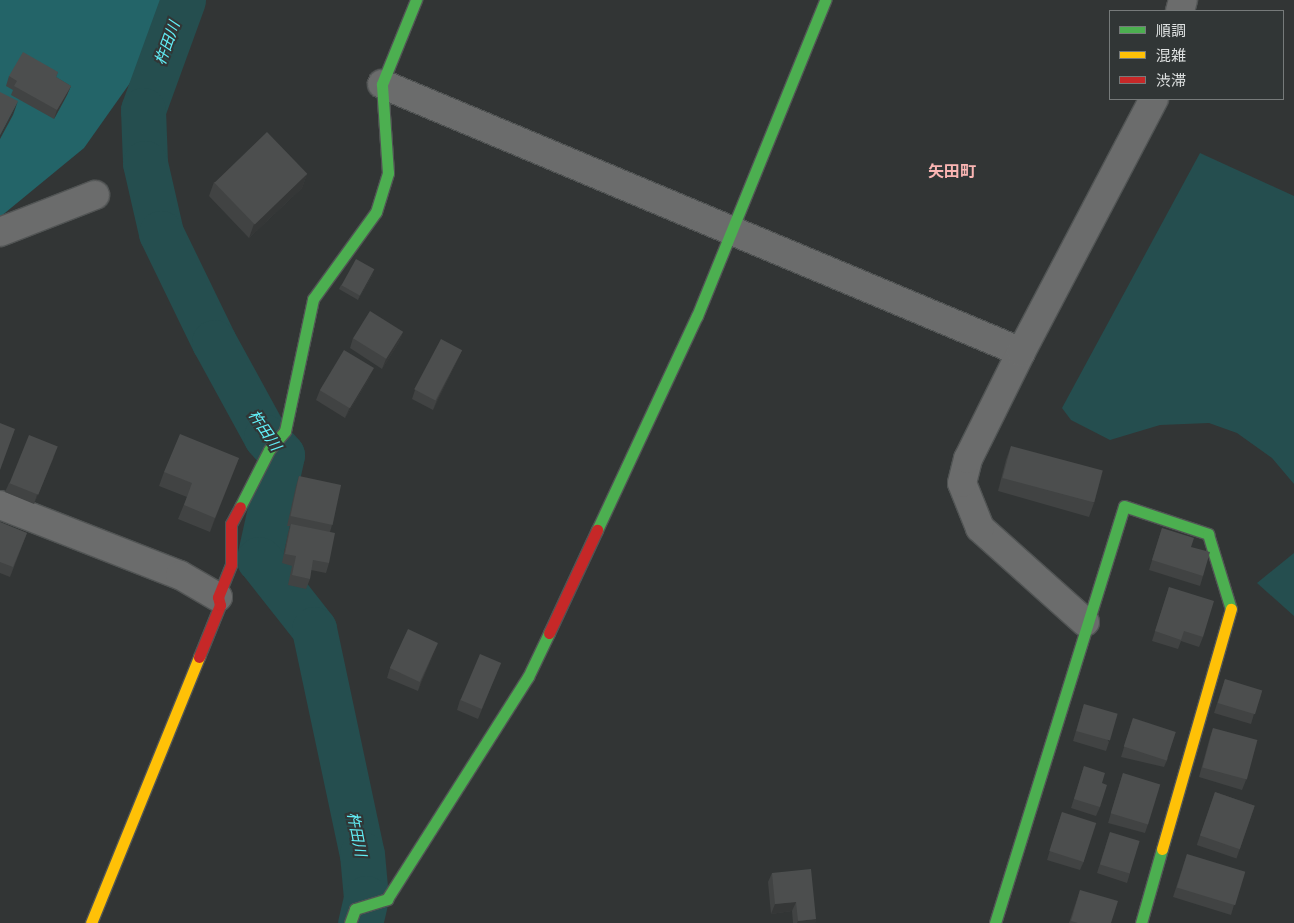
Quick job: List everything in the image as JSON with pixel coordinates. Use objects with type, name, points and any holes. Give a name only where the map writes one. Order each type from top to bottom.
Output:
[{"type":"street","points":[[91,923],[220,605],[218,597],[231,564],[231,524],[269,450],[285,431],[313,299],[376,212],[388,174],[382,84],[416,0]]},
{"type":"street","points":[[350,923],[355,909],[370,907],[387,899],[528,677],[697,316],[729,230],[825,0]]},
{"type":"street","points":[[382,84],[1021,352]]},
{"type":"street","points":[[1085,622],[980,528],[962,483],[968,459],[1021,352],[1153,100]]},
{"type":"street","points":[[0,232],[95,195]]},
{"type":"street","points":[[0,505],[180,575],[218,597]]},
{"type":"street","points":[[995,923],[1085,622],[1124,506],[1208,534],[1232,607],[1141,923]]},
{"type":"shaded area","points":[[0,0],[182,0],[171,25],[84,148],[0,217]]},
{"type":"shaded area","points":[[1200,153],[1294,196],[1294,484],[1272,458],[1237,433],[1209,423],[1160,425],[1110,440],[1071,420],[1062,408]]},
{"type":"shaded area","points":[[1294,553],[1294,616],[1257,583]]},
{"type":"building","points":[[23,52],[58,72],[56,77],[71,86],[57,110],[14,86],[17,81],[9,76]]},
{"type":"building","points":[[0,92],[18,101],[0,135]]},
{"type":"building","points":[[267,132],[307,174],[255,224],[214,183]]},
{"type":"building","points":[[356,259],[374,269],[360,295],[341,285]]},
{"type":"building","points":[[370,311],[403,332],[386,359],[353,338]]},
{"type":"building","points":[[441,339],[462,350],[435,401],[414,389]]},
{"type":"building","points":[[344,350],[374,368],[350,408],[320,390]]},
{"type":"building","points":[[0,423],[15,429],[0,470]]},
{"type":"building","points":[[180,434],[239,458],[215,518],[184,505],[192,483],[164,472]]},
{"type":"building","points":[[29,435],[58,447],[38,495],[10,483]]},
{"type":"building","points":[[1011,446],[1103,471],[1094,502],[1002,478]]},
{"type":"building","points":[[299,476],[341,485],[333,525],[290,516]]},
{"type":"building","points":[[0,522],[27,533],[13,567],[0,562]]},
{"type":"building","points":[[291,524],[335,533],[329,563],[313,560],[310,579],[292,575],[296,556],[285,554]]},
{"type":"building","points":[[1162,528],[1194,538],[1191,547],[1210,552],[1203,576],[1152,560]]},
{"type":"building","points":[[1169,587],[1214,601],[1203,637],[1184,631],[1181,640],[1155,631]]},
{"type":"building","points":[[408,629],[438,643],[420,682],[390,668]]},
{"type":"building","points":[[480,654],[501,663],[482,709],[460,700]]},
{"type":"building","points":[[1225,679],[1262,690],[1255,714],[1218,703]]},
{"type":"building","points":[[1084,704],[1118,714],[1110,741],[1076,731]]},
{"type":"building","points":[[1133,718],[1176,732],[1167,760],[1124,747]]},
{"type":"building","points":[[1213,728],[1257,740],[1247,780],[1202,768]]},
{"type":"building","points":[[1084,766],[1105,773],[1102,783],[1107,785],[1100,807],[1074,799]]},
{"type":"building","points":[[1123,773],[1160,784],[1148,825],[1111,813]]},
{"type":"building","points":[[1215,792],[1255,806],[1240,849],[1200,835]]},
{"type":"building","points":[[1062,812],[1096,823],[1084,862],[1049,851]]},
{"type":"building","points":[[1110,832],[1140,841],[1130,874],[1100,865]]},
{"type":"building","points":[[1187,854],[1245,872],[1235,905],[1177,887]]},
{"type":"building","points":[[811,869],[816,919],[798,921],[796,902],[775,904],[772,873]]},
{"type":"building","points":[[1080,890],[1118,901],[1111,923],[1078,923],[1071,921]]},
{"type":"waterway","name":"杵田川","points":[[183,0],[143,110],[145,163],[161,233],[214,342],[266,437],[282,455],[259,559],[314,629],[362,854],[366,898],[360,923]]},
{"type":"traffic: fast","points":[[240,507],[269,450],[285,431],[313,299],[376,212],[388,173],[382,84],[416,0]]},
{"type":"traffic: fast","points":[[597,530],[697,316],[825,0]]},
{"type":"traffic: fast","points":[[995,923],[1124,506],[1208,534],[1231,609]]},
{"type":"traffic: fast","points":[[350,923],[355,909],[387,899],[528,677],[549,633]]},
{"type":"traffic: fast","points":[[1141,923],[1162,849]]},
{"type":"traffic: slow","points":[[1162,849],[1231,609]]},
{"type":"traffic: slow","points":[[91,923],[199,657]]},
{"type":"traffic: jam","points":[[199,657],[220,605],[218,597],[231,564],[231,524],[240,507]]},
{"type":"traffic: jam","points":[[549,633],[597,530]]},
{"type":"district","name":"矢田町","points":[[952,171]]}]
